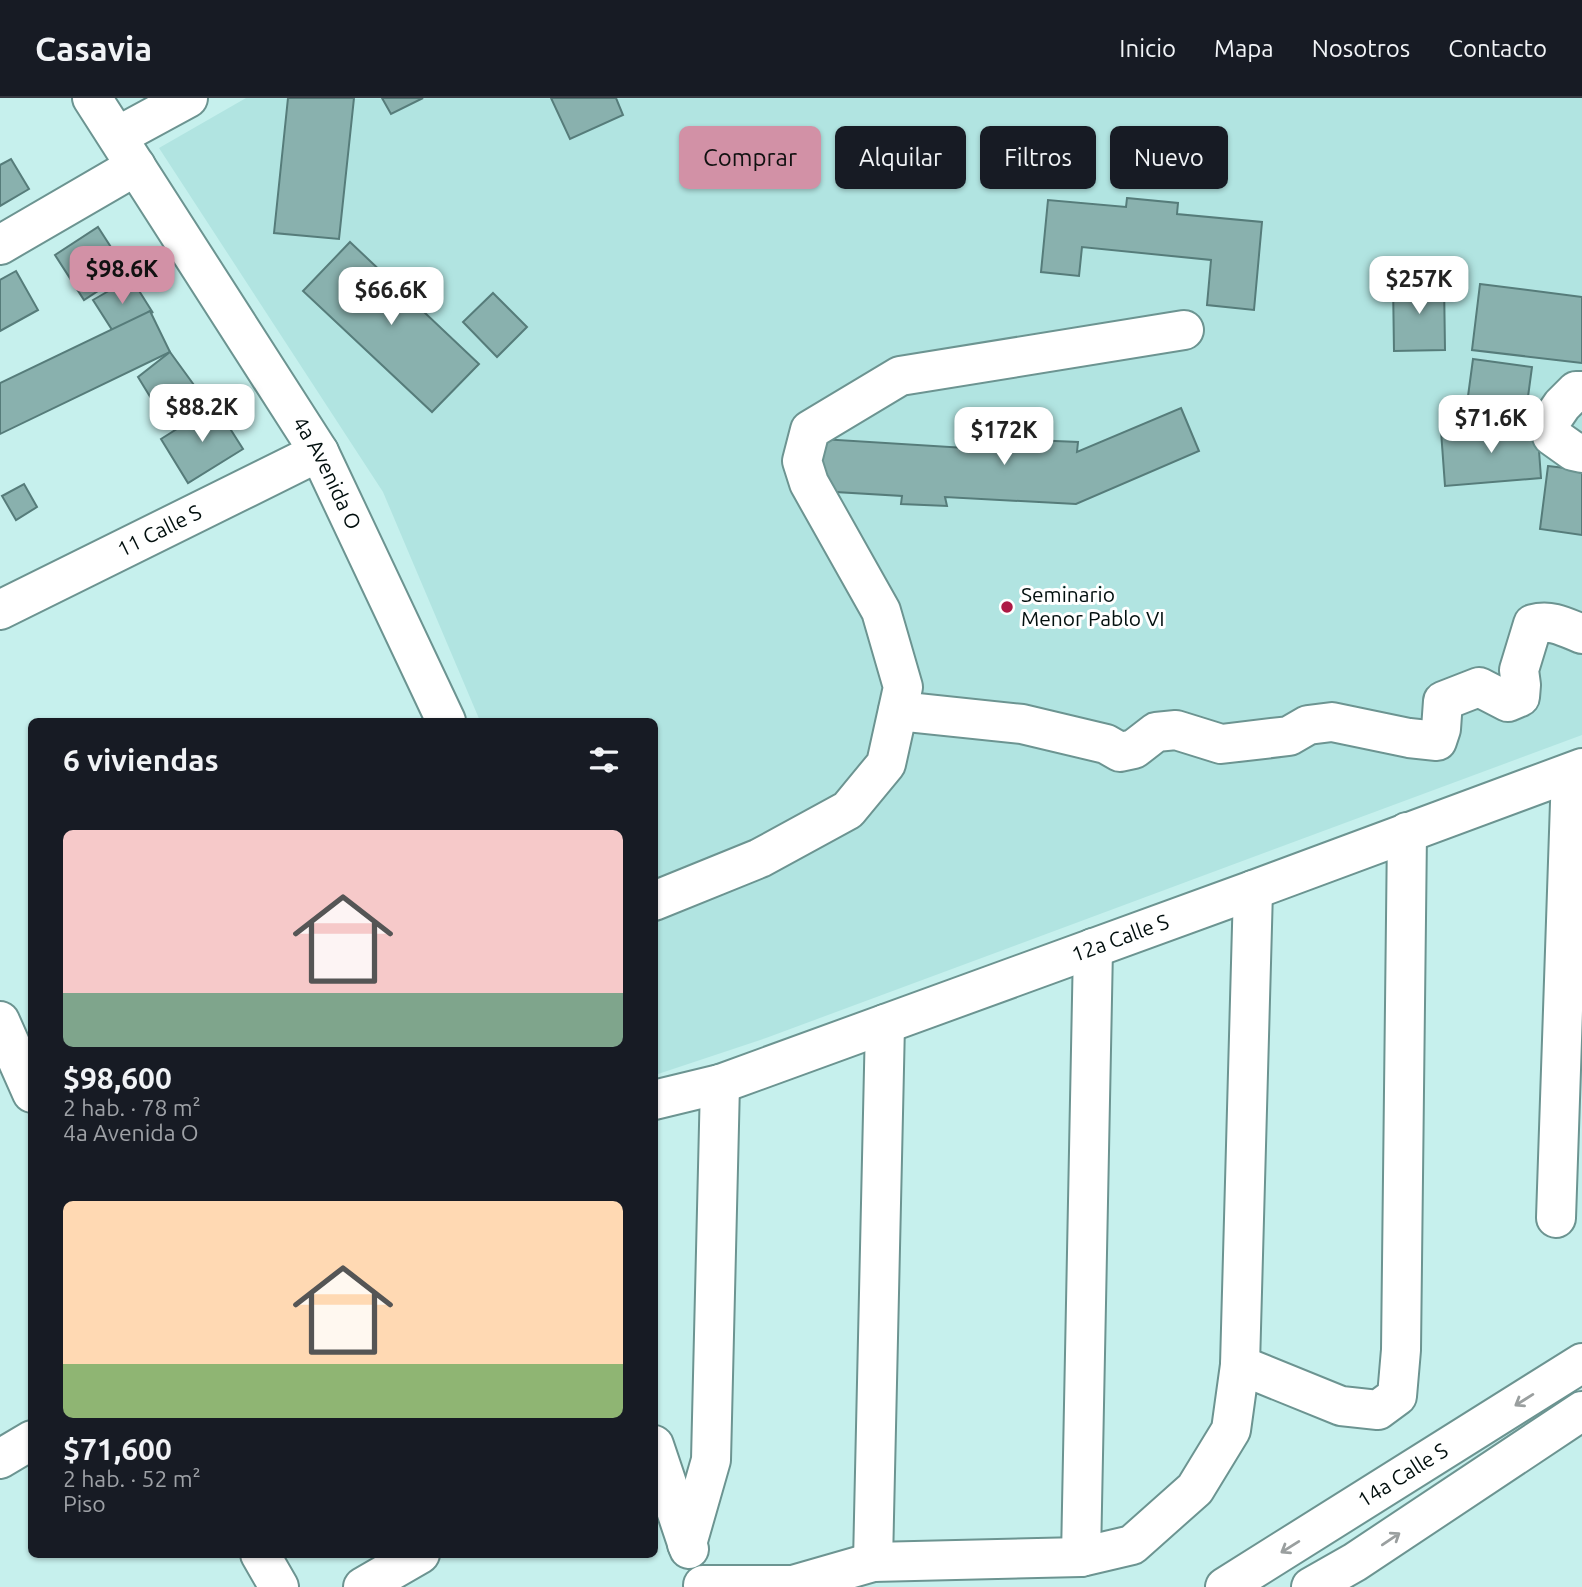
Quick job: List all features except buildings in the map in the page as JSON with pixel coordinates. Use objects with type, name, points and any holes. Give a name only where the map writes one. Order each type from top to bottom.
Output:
[{"type":"street","name":"4a Avenida O","points":[[92,98],[319,452],[445,718]]},
{"type":"street","points":[[0,245],[127,151],[188,98]]},
{"type":"street","points":[[658,899],[760,859],[848,810],[886,764],[903,687],[881,611],[809,483],[802,461],[810,430],[900,376],[1184,330]]},
{"type":"street","points":[[1582,391],[1576,391],[1551,421],[1552,436],[1573,451],[1582,453]]},
{"type":"street","name":"11 Calle S","points":[[0,610],[319,452]]},
{"type":"street","points":[[898,711],[1022,724],[1106,744],[1120,752],[1134,749],[1156,732],[1176,730],[1222,744],[1289,736],[1308,725],[1332,722],[1437,741],[1441,729],[1443,701],[1479,687],[1508,702],[1520,697],[1519,670],[1533,624],[1554,622],[1582,634]]},
{"type":"street","points":[[1556,1218],[1576,770]]},
{"type":"street","name":"12a Calle S","points":[[658,1099],[720,1084],[1576,770]]},
{"type":"street","points":[[1240,1365],[1341,1406],[1378,1410],[1397,1396],[1401,1350],[1407,832]]},
{"type":"street","points":[[658,1457],[703,1586],[793,1586],[873,1562],[1081,1557],[1132,1545],[1195,1489],[1231,1430],[1240,1365],[1253,890]]},
{"type":"street","points":[[1081,1557],[1093,948]]},
{"type":"street","points":[[0,1021],[28,1084]]},
{"type":"street","points":[[873,1562],[885,1024]]},
{"type":"street","points":[[687,1544],[711,1460],[720,1084]]},
{"type":"street","name":"14a Calle S","points":[[1225,1587],[1582,1363]]},
{"type":"street","points":[[1311,1587],[1355,1562],[1582,1411]]},
{"type":"street","points":[[0,1459],[28,1442]]},
{"type":"street","points":[[1332,1521],[1355,1562]]},
{"type":"street","points":[[262,1558],[279,1587]]},
{"type":"street","points":[[363,1587],[413,1558]]},
{"type":"shaded area","name":"Seminario Menor Pablo VI","points":[[246,98],[1582,98],[1582,735],[766,1038],[658,1074],[658,718],[479,718],[383,492],[159,148]]},
{"type":"place","name":"Seminario Menor Pablo VI","points":[[1007,607]]}]
